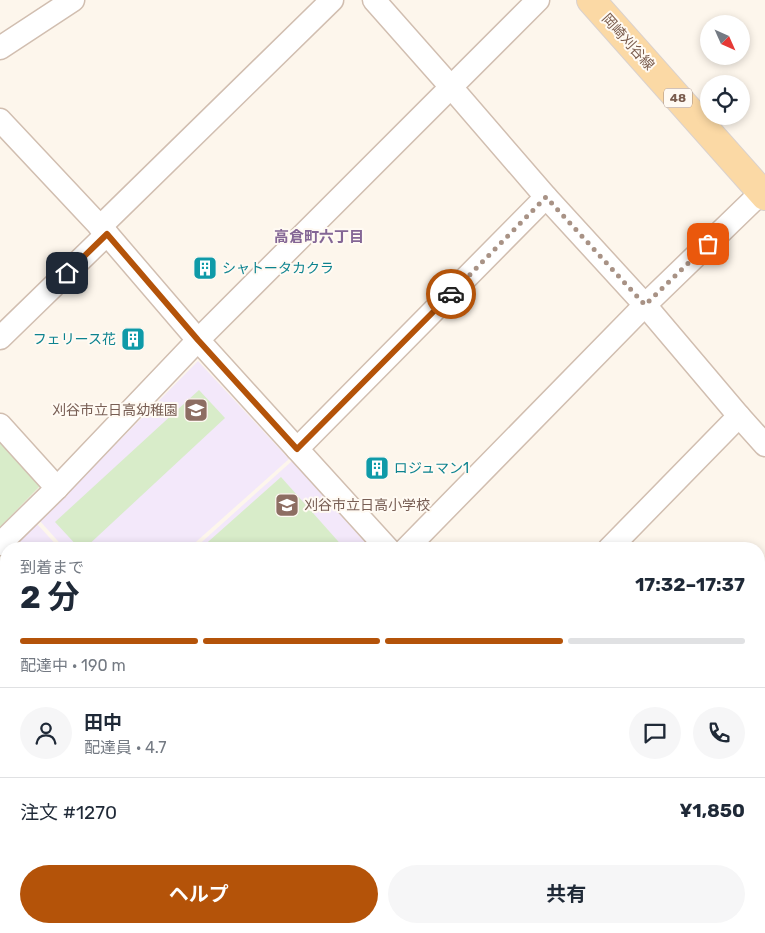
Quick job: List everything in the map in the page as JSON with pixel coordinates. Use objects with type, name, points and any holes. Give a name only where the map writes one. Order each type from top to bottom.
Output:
[{"type":"main road","name":"岡崎刈谷線","points":[[591,0],[764,192]]},
{"type":"street","points":[[0,48],[73,0]]},
{"type":"street","points":[[0,338],[103,230],[332,0]]},
{"type":"street","points":[[374,0],[546,197],[645,305],[765,444]]},
{"type":"street","points":[[2,542],[58,488],[198,340],[538,0]]},
{"type":"street","points":[[0,120],[103,230],[198,340],[382,542]]},
{"type":"street","points":[[413,542],[645,305],[764,192]]},
{"type":"street","points":[[297,449],[546,197]]},
{"type":"street","points":[[616,542],[739,416]]},
{"type":"street","points":[[0,425],[58,488]]},
{"type":"shaded area","name":"刈谷市立日高幼稚園","points":[[198,361],[289,459],[196,542],[59,542],[40,521]]},
{"type":"shaded area","name":"刈谷市立日高小学校","points":[[292,461],[365,542],[202,542]]},
{"type":"shaded area","points":[[37,524],[54,542],[19,542]]},
{"type":"green space","points":[[199,390],[225,418],[92,542],[74,542],[55,522]]},
{"type":"green space","points":[[0,442],[41,485],[0,527]]},
{"type":"green space","points":[[281,477],[339,542],[208,542]]},
{"type":"way so far","points":[[451,294],[546,197],[645,305],[708,244]]},
{"type":"place","name":"シャトータカクラ","points":[[205,268]]},
{"type":"place","name":"フェリース花","points":[[133,339]]},
{"type":"place","name":"刈谷市立日高幼稚園","points":[[196,410]]},
{"type":"place","name":"ロジュマン1","points":[[377,468]]},
{"type":"place","name":"刈谷市立日高小学校","points":[[287,505]]},
{"type":"district","name":"高倉町六丁目","points":[[319,237]]},
{"type":"route","points":[[67,273],[107,234],[198,340],[297,449],[451,294]]}]
